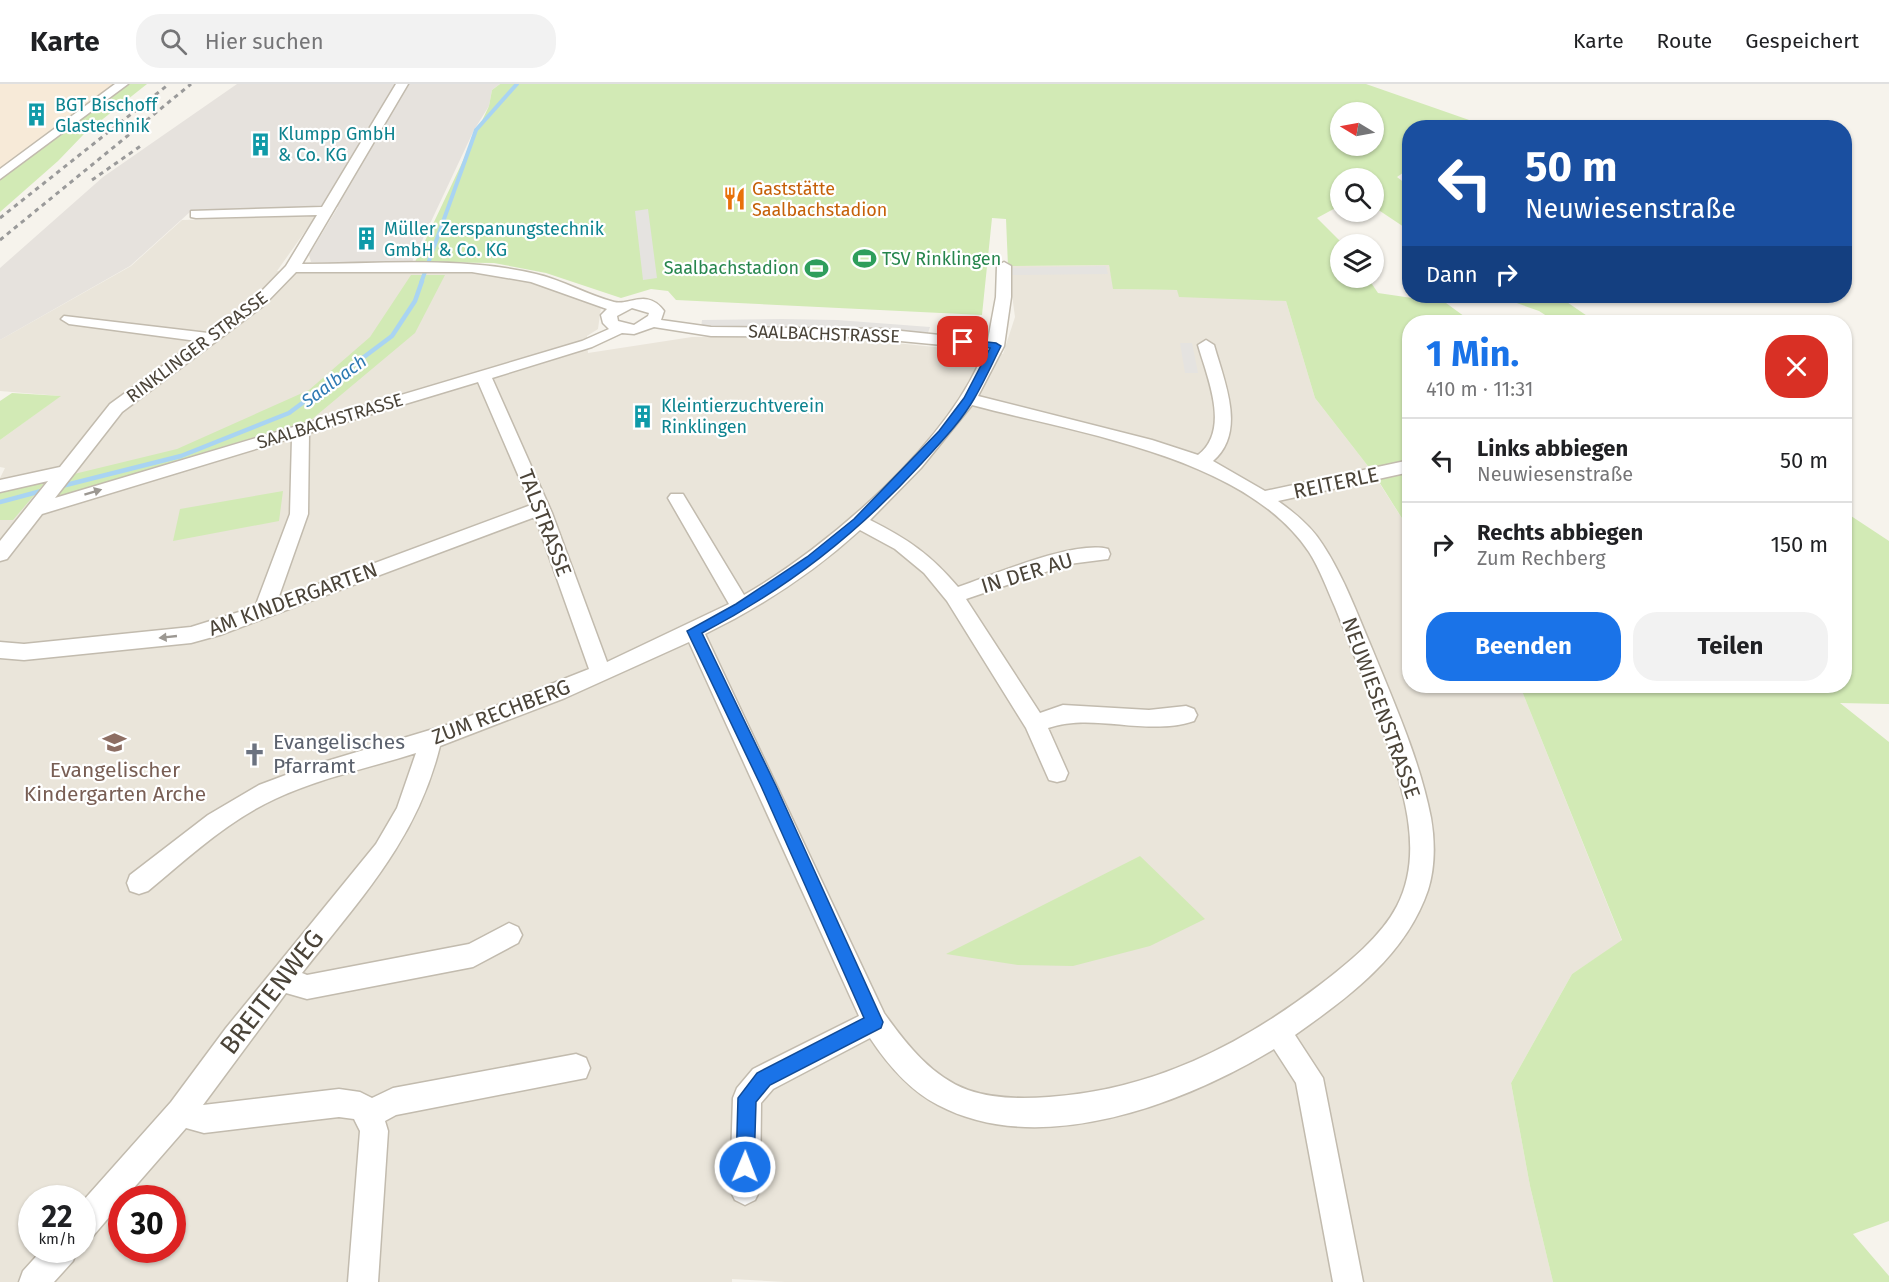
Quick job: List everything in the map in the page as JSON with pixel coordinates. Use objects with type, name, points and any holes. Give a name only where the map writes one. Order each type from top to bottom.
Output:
[{"type":"street","points":[[0,175],[122,84]]},
{"type":"street","name":"RINKLINGER STRASSE","points":[[0,554],[116,408],[258,303],[292,268],[402,84]]},
{"type":"street","points":[[196,214],[326,211]]},
{"type":"street","name":"ZUM RECHBERG","points":[[139,883],[223,817],[267,792],[309,776],[430,740],[518,709],[694,631],[741,607],[812,560],[859,522],[935,442],[969,399],[996,346],[1004,311],[1004,266]]},
{"type":"street","points":[[292,268],[472,268],[534,278],[617,308],[638,303],[650,305],[657,315],[652,322]]},
{"type":"street","points":[[617,308],[609,320],[620,328]]},
{"type":"street","points":[[69,319],[210,338]]},
{"type":"street","name":"SAALBACHSTRASSE","points":[[39,506],[587,344],[608,337],[620,328],[641,328],[652,322],[695,331],[834,331],[996,346]]},
{"type":"street","points":[[1200,462],[1212,453],[1219,442],[1222,421],[1219,394],[1206,345]]},
{"type":"street","name":"TALSTRASSE","points":[[483,375],[541,508],[601,673]]},
{"type":"street","name":"NEUWIESENSTRASSE","points":[[694,631],[768,786],[875,1022],[897,1056],[931,1085],[958,1100],[982,1108],[1013,1113],[1064,1112],[1108,1105],[1174,1087],[1210,1070],[1277,1031],[1316,1005],[1358,970],[1408,911],[1420,873],[1422,830],[1412,782],[1370,669],[1330,575],[1313,544],[1289,519],[1262,498],[1200,462],[1144,444],[969,399]]},
{"type":"street","points":[[264,610],[299,514],[301,430]]},
{"type":"street","name":"REITERLE","points":[[1262,498],[1402,468]]},
{"type":"street","points":[[0,486],[64,474]]},
{"type":"street","points":[[677,498],[741,607]]},
{"type":"street","name":"AM KINDERGARTEN","points":[[0,650],[24,652],[191,635],[220,628],[541,508]]},
{"type":"street","name":"IN DER AU","points":[[859,522],[902,544],[931,568],[954,596],[1035,724],[1057,773]]},
{"type":"street","name":"IN DER AU","points":[[954,596],[1068,557],[1101,554]]},
{"type":"street","points":[[1035,724],[1063,714],[1149,719],[1186,715]]},
{"type":"street","name":"BREITENWEG","points":[[96,1210],[181,1112],[281,979],[384,851],[411,803],[421,777],[430,740]]},
{"type":"street","points":[[281,979],[307,987],[473,955],[508,935]]},
{"type":"street","points":[[745,1190],[747,1098],[763,1079],[875,1022]]},
{"type":"street","points":[[1277,1031],[1309,1078],[1348,1282]]},
{"type":"street","points":[[369,1114],[393,1102],[576,1068]]},
{"type":"street","points":[[181,1112],[204,1119],[339,1103],[360,1106],[369,1114],[374,1131],[363,1282]]},
{"type":"street","points":[[34,1282],[51,1263]]},
{"type":"shaded area","name":"BGT Bischoff Glastechnik","points":[[0,84],[127,84],[0,180]]},
{"type":"shaded area","points":[[237,84],[500,84],[492,90],[489,106],[474,130],[412,262],[311,262],[309,255],[338,207],[190,212],[130,266],[0,340],[0,268],[103,177]]},
{"type":"shaded area","points":[[648,209],[657,278],[643,280],[635,211]]},
{"type":"shaded area","points":[[316,216],[277,271],[478,273],[529,282],[601,307],[598,329],[587,336],[588,353],[692,337],[837,337],[1003,354],[1015,317],[1008,266],[1109,265],[1114,289],[1177,290],[1286,301],[1315,398],[1371,470],[1402,518],[1402,693],[1523,693],[1622,941],[1572,974],[1511,1083],[1530,1186],[1553,1282],[785,1282],[732,1279],[732,1282],[0,1282],[0,520],[13,520],[0,492],[0,478],[5,468],[0,467],[0,440],[60,396],[0,391],[0,340],[131,266],[182,220]]},
{"type":"shaded area","points":[[1106,266],[1108,274],[1008,275],[1008,268]]},
{"type":"shaded area","points":[[702,320],[837,320],[930,327],[928,333],[834,327],[701,328]]},
{"type":"shaded area","points":[[1180,343],[1192,343],[1198,373],[1185,373]]},
{"type":"green space","points":[[127,84],[147,84],[84,134],[58,161],[0,212],[0,180]]},
{"type":"green space","points":[[500,84],[1366,84],[1469,120],[1402,120],[1402,174],[1397,177],[1402,181],[1402,226],[1384,214],[1384,168],[1330,168],[1330,211],[1317,218],[1333,234],[1330,234],[1330,288],[1375,288],[1378,293],[1402,297],[1402,303],[1446,303],[1462,315],[1402,315],[1402,464],[1371,470],[1315,398],[1286,301],[1179,297],[1177,290],[1113,289],[1109,265],[1008,266],[1006,219],[992,218],[982,315],[676,300],[668,291],[651,289],[621,298],[546,273],[494,263],[415,262],[489,106],[492,90]]},
{"type":"green space","points":[[411,275],[445,275],[415,333],[311,420],[53,498],[70,475],[177,449],[309,390],[370,337]]},
{"type":"green space","points":[[1517,303],[1568,303],[1586,315],[1545,315]]},
{"type":"green space","points":[[12,393],[61,396],[0,440],[0,401]]},
{"type":"green space","points":[[1402,472],[1402,518],[1376,477]]},
{"type":"green space","points":[[47,480],[13,520],[0,520],[0,492]]},
{"type":"green space","points":[[283,491],[279,521],[173,541],[180,509]]},
{"type":"green space","points":[[1852,517],[1889,541],[1889,704],[1840,703],[1889,742],[1889,1221],[1853,1234],[1889,1276],[1889,1282],[1553,1282],[1530,1186],[1511,1083],[1572,974],[1622,940],[1523,693],[1852,693]]},
{"type":"green space","points":[[1140,856],[1205,919],[1150,946],[1073,966],[1018,965],[946,954]]},
{"type":"waterway","name":"Saalbach","points":[[421,283],[476,130],[517,84]]},
{"type":"waterway","name":"Saalbach","points":[[58,487],[181,456],[289,413],[392,336],[415,301],[422,281]]},
{"type":"waterway","name":"Saalbach","points":[[0,502],[45,490]]},
{"type":"railway","points":[[0,218],[169,84]]},
{"type":"railway","points":[[0,240],[191,84]]},
{"type":"railway","points":[[92,180],[142,145]]},
{"type":"place","name":"BGT Bischoff Glastechnik","points":[[37,115]]},
{"type":"place","name":"Klumpp GmbH & Co. KG","points":[[260,144]]},
{"type":"place","name":"Gaststätte Saalbachstadion","points":[[734,199]]},
{"type":"place","name":"Müller Zerspanungstechnik GmbH & Co. KG","points":[[366,239]]},
{"type":"place","name":"TSV Rinklingen","points":[[864,259]]},
{"type":"place","name":"Saalbachstadion","points":[[817,268]]},
{"type":"place","name":"Kleintierzuchtverein Rinklingen","points":[[643,416]]},
{"type":"place","name":"Evangelischer Kindergarten Arche","points":[[115,742]]},
{"type":"place","name":"Evangelisches Pfarramt","points":[[255,754]]},
{"type":"route","points":[[745,1167],[747,1098],[763,1079],[875,1022],[768,786],[694,631],[741,607],[812,560],[859,522],[888,493],[943,433],[969,399],[996,346],[963,342]]}]
